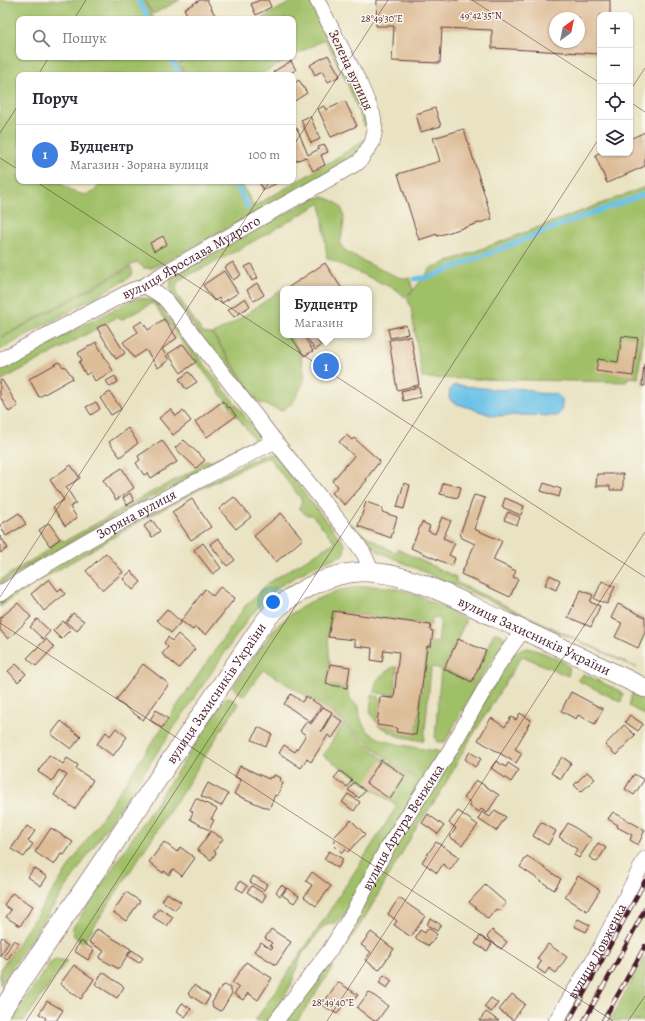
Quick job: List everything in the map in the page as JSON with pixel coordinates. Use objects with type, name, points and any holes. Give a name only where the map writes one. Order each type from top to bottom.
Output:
[{"type":"street","name":"Зелена вулиця","points":[[317,0],[359,82],[373,115],[374,130],[372,143]]},
{"type":"street","name":"вулиця Ярослава Мудрого","points":[[0,360],[130,291],[144,286],[171,269],[359,162],[372,143]]},
{"type":"street","points":[[144,286],[161,295],[167,302],[356,542],[364,554],[372,572]]},
{"type":"street","name":"Зоряна вулиця","points":[[0,594],[61,556],[158,501],[275,441]]},
{"type":"street","name":"вулиця Захисників України","points":[[0,1013],[259,629],[273,612],[291,598],[311,587],[332,578],[350,573],[372,572],[406,578],[445,594],[645,688]]},
{"type":"street","name":"вулиця Артура Венжика","points":[[276,1021],[330,950],[354,911],[388,846],[450,750],[500,662],[523,630]]},
{"type":"street","name":"вулиця Довженка","points":[[556,1021],[597,954],[645,859]]},
{"type":"green space","points":[[0,0],[143,0],[152,16],[16,16],[16,60],[176,60],[182,72],[16,72],[16,184],[63,184],[77,193],[86,194],[94,191],[100,184],[242,184],[254,206],[293,184],[296,184],[296,182],[368,138],[367,132],[370,133],[367,143],[360,152],[342,165],[167,261],[152,268],[144,268],[137,262],[0,338]]},
{"type":"green space","points":[[144,0],[180,0],[153,14]]},
{"type":"green space","points":[[295,0],[309,0],[369,111],[367,126],[365,127],[347,83],[325,39],[296,54],[296,16],[266,16]]},
{"type":"green space","points":[[184,60],[286,60],[264,72],[184,72],[179,63]]},
{"type":"green space","points":[[645,187],[645,324],[638,378],[629,377],[626,382],[422,378],[411,307],[407,298],[431,268]]},
{"type":"green space","points":[[323,197],[336,202],[340,206],[344,215],[341,246],[358,258],[377,268],[393,275],[410,278],[413,290],[405,297],[397,290],[327,258],[321,203],[229,255],[181,279],[176,290],[177,295],[203,333],[212,334],[256,401],[221,364],[172,295],[172,280],[174,275],[299,206],[316,198]]},
{"type":"green space","points":[[131,267],[132,273],[129,278],[0,350],[0,339]]},
{"type":"green space","points":[[280,291],[280,338],[291,338],[300,352],[305,377],[293,402],[282,411],[258,402],[213,334],[230,325]]},
{"type":"green space","points":[[141,298],[156,302],[258,433],[259,440],[256,444],[138,504],[31,565],[0,585],[0,580],[50,549],[50,546],[60,539],[65,541],[144,496],[196,469],[205,460],[211,461],[254,439],[153,303],[121,320],[117,317],[0,381],[0,369],[134,299]]},
{"type":"green space","points":[[260,455],[274,455],[343,542],[345,545],[344,552],[342,555],[309,569],[278,587],[249,617],[0,985],[0,969],[19,944],[18,943],[155,738],[246,605],[268,583],[335,542],[312,515],[306,515],[299,508],[302,500],[269,458],[259,460],[202,488],[137,523],[16,595],[0,607],[0,600],[42,572]]},
{"type":"green space","points":[[352,524],[360,532],[395,553],[397,549],[456,577],[456,582],[637,668],[520,614],[379,552],[353,530]]},
{"type":"green space","points":[[365,586],[388,587],[410,592],[466,620],[444,669],[472,682],[494,633],[503,636],[505,638],[505,642],[477,683],[445,742],[437,742],[435,738],[441,669],[434,667],[431,669],[423,741],[397,736],[377,725],[397,728],[396,732],[416,734],[427,646],[431,646],[432,642],[438,643],[441,619],[432,617],[431,625],[333,611],[328,637],[330,664],[326,684],[347,688],[354,703],[359,706],[363,724],[368,731],[374,735],[389,742],[438,751],[440,753],[343,916],[337,922],[324,926],[303,953],[291,985],[268,1021],[255,1021],[321,924],[397,806],[323,755],[343,724],[382,758],[414,778],[415,777],[383,756],[332,714],[332,712],[264,670],[244,696],[234,689],[234,685],[276,627],[291,614],[310,602],[339,590]]},
{"type":"green space","points":[[528,648],[550,655],[562,661],[569,667],[568,676],[522,656],[468,743],[439,795],[419,823],[367,914],[339,957],[337,951],[384,865],[514,653]]},
{"type":"green space","points":[[393,667],[397,667],[394,696],[374,692],[378,679]]},
{"type":"green space","points":[[583,675],[620,691],[623,695],[621,702],[577,680]]},
{"type":"green space","points":[[633,690],[645,696],[645,715],[629,706]]},
{"type":"green space","points":[[372,695],[380,697],[377,723],[370,712]]},
{"type":"green space","points":[[226,698],[230,698],[239,704],[83,943],[74,936],[72,929]]},
{"type":"green space","points":[[645,956],[645,1021],[610,1021]]},
{"type":"green space","points":[[56,959],[67,961],[24,1021],[10,1021],[50,963]]},
{"type":"green space","points":[[328,965],[333,967],[297,1021],[282,1021]]},
{"type":"water","points":[[455,385],[501,390],[513,388],[533,390],[536,393],[556,394],[562,399],[562,410],[557,416],[494,416],[452,402],[449,398],[450,389]]},
{"type":"building","points":[[200,0],[207,0],[215,16],[188,16],[184,9]]},
{"type":"building","points":[[260,0],[268,0],[271,7],[256,15],[251,4]]},
{"type":"building","points":[[377,0],[610,0],[610,12],[597,12],[597,54],[492,48],[492,30],[442,28],[440,63],[392,61],[394,26],[376,26]]},
{"type":"building","points":[[328,55],[340,76],[328,82],[322,71],[315,75],[310,65]]},
{"type":"building","points":[[291,61],[296,70],[292,72],[273,72]]},
{"type":"building","points":[[299,80],[307,93],[296,100],[296,82]]},
{"type":"building","points":[[345,101],[357,126],[331,137],[318,109],[324,106],[326,110]]},
{"type":"building","points":[[435,108],[441,126],[421,132],[416,114]]},
{"type":"building","points":[[310,116],[320,139],[311,143],[301,120]]},
{"type":"building","points":[[296,128],[308,155],[319,149],[318,147],[325,145],[328,152],[321,155],[325,165],[313,171],[306,157],[296,161]]},
{"type":"building","points":[[464,129],[492,219],[419,240],[398,174],[440,161],[433,138]]},
{"type":"building","points":[[645,132],[645,166],[607,183],[595,155],[633,156],[633,138]]},
{"type":"building","points":[[260,184],[275,184],[263,190]]},
{"type":"building","points":[[163,236],[167,244],[154,251],[150,243]]},
{"type":"building","points":[[233,262],[241,275],[233,280],[225,267]]},
{"type":"building","points":[[325,263],[340,286],[290,286]]},
{"type":"building","points":[[251,264],[258,278],[252,281],[245,267]]},
{"type":"building","points":[[224,271],[238,293],[222,303],[219,298],[214,301],[203,285]]},
{"type":"building","points":[[257,283],[264,295],[254,301],[247,290]]},
{"type":"building","points":[[245,298],[250,306],[234,317],[228,310]]},
{"type":"building","points":[[164,319],[177,338],[162,349],[169,360],[158,368],[146,350],[134,358],[123,342],[138,332],[134,326],[142,321],[148,330]]},
{"type":"building","points":[[106,323],[125,353],[116,359],[97,328]]},
{"type":"building","points":[[406,325],[408,334],[390,338],[388,329]]},
{"type":"building","points":[[411,336],[419,385],[397,390],[389,340]]},
{"type":"building","points":[[622,336],[638,338],[633,376],[596,371],[598,359],[618,362]]},
{"type":"building","points":[[292,338],[305,338],[313,351],[304,356]]},
{"type":"building","points":[[307,338],[316,338],[321,346],[315,350]]},
{"type":"building","points":[[320,338],[330,338],[323,343]]},
{"type":"building","points":[[96,342],[113,371],[95,381],[90,372],[86,375],[79,362],[82,360],[78,353]]},
{"type":"building","points":[[183,344],[196,362],[181,373],[168,354]]},
{"type":"building","points":[[59,362],[63,367],[65,366],[73,378],[39,397],[29,379]]},
{"type":"building","points":[[644,364],[645,386],[642,386]]},
{"type":"building","points":[[189,372],[197,382],[186,389],[179,379]]},
{"type":"building","points":[[115,376],[118,382],[110,387],[106,381]]},
{"type":"building","points":[[2,380],[18,406],[9,412],[0,397],[0,381]]},
{"type":"building","points":[[419,387],[421,397],[403,401],[401,391]]},
{"type":"building","points":[[110,392],[121,409],[111,415],[100,398]]},
{"type":"building","points":[[223,401],[228,408],[230,407],[236,416],[207,437],[195,422]]},
{"type":"building","points":[[96,402],[100,409],[91,415],[86,407]]},
{"type":"building","points":[[171,409],[176,416],[183,411],[191,421],[173,435],[159,418]]},
{"type":"building","points":[[128,428],[138,443],[120,457],[109,442]]},
{"type":"building","points":[[346,435],[352,440],[354,438],[380,461],[366,479],[367,480],[345,505],[332,493],[338,486],[332,481],[354,456],[339,442]]},
{"type":"building","points":[[162,440],[177,462],[151,478],[148,473],[144,475],[136,463],[140,460],[138,456]]},
{"type":"building","points":[[184,440],[205,460],[196,468],[175,448]]},
{"type":"building","points":[[71,465],[80,478],[66,487],[76,503],[70,507],[77,518],[65,526],[53,507],[64,500],[50,480]]},
{"type":"building","points":[[122,468],[134,488],[116,500],[103,480]]},
{"type":"building","points":[[597,474],[623,474],[623,490],[610,490],[610,486],[596,486]]},
{"type":"building","points":[[404,483],[410,485],[404,509],[397,507]]},
{"type":"building","points":[[443,483],[461,487],[458,498],[440,494]]},
{"type":"building","points":[[544,483],[561,489],[559,497],[541,491]]},
{"type":"building","points":[[130,493],[134,501],[127,505],[123,498]]},
{"type":"building","points":[[474,495],[485,498],[474,529],[502,541],[493,560],[516,571],[513,577],[518,579],[510,597],[461,574],[475,544],[462,538],[460,534]]},
{"type":"building","points":[[234,497],[251,517],[236,529],[219,509]]},
{"type":"building","points":[[505,498],[524,506],[521,515],[502,507]]},
{"type":"building","points":[[192,499],[211,527],[191,540],[172,512]]},
{"type":"building","points":[[366,502],[383,508],[382,512],[397,517],[391,538],[358,526]]},
{"type":"building","points":[[508,512],[520,517],[517,525],[504,520]]},
{"type":"building","points":[[19,513],[26,524],[6,536],[0,525]]},
{"type":"building","points":[[281,513],[303,539],[276,562],[254,536]]},
{"type":"building","points":[[442,517],[451,521],[443,538],[455,543],[449,555],[455,558],[452,566],[411,548],[422,522],[430,526],[428,531],[435,534]]},
{"type":"building","points":[[152,520],[160,531],[152,537],[144,526]]},
{"type":"building","points":[[49,523],[60,539],[50,546],[39,530]]},
{"type":"building","points":[[0,536],[8,548],[0,553]]},
{"type":"building","points":[[218,538],[235,560],[227,566],[210,544]]},
{"type":"building","points":[[203,543],[221,568],[213,574],[194,550]]},
{"type":"building","points":[[106,553],[123,572],[103,590],[86,571]]},
{"type":"building","points":[[131,571],[141,582],[133,590],[123,579]]},
{"type":"building","points":[[550,575],[560,580],[556,590],[545,585]]},
{"type":"building","points":[[49,579],[58,591],[61,588],[65,594],[44,611],[31,594]]},
{"type":"building","points":[[602,581],[615,587],[607,604],[594,599]]},
{"type":"building","points":[[220,587],[235,598],[206,635],[195,627],[193,630],[181,621],[205,589],[213,596]]},
{"type":"building","points":[[581,590],[593,595],[590,602],[600,606],[591,627],[568,617]]},
{"type":"building","points":[[18,603],[31,617],[8,639],[0,630],[0,618]]},
{"type":"building","points":[[618,604],[645,617],[645,632],[638,648],[615,637],[622,623],[611,618]]},
{"type":"building","points":[[167,609],[181,622],[171,633],[157,620]]},
{"type":"building","points":[[333,611],[431,625],[430,630],[433,631],[431,646],[427,646],[416,735],[396,732],[397,728],[377,725],[380,697],[394,698],[399,652],[384,650],[382,662],[371,660],[372,648],[355,646],[355,640],[328,637]]},
{"type":"building","points":[[73,613],[84,621],[77,631],[66,622]]},
{"type":"building","points":[[37,619],[50,631],[43,639],[30,627]]},
{"type":"building","points":[[63,621],[71,629],[61,639],[53,631]]},
{"type":"building","points":[[178,634],[195,649],[179,668],[162,654],[168,647],[164,643],[168,637],[172,641]]},
{"type":"building","points":[[46,639],[54,647],[36,666],[27,658]]},
{"type":"building","points":[[458,639],[486,651],[472,682],[444,669]]},
{"type":"building","points":[[16,664],[26,674],[18,682],[8,671]]},
{"type":"building","points":[[143,664],[169,684],[143,720],[116,700]]},
{"type":"building","points":[[330,664],[350,667],[347,688],[326,684]]},
{"type":"building","points":[[571,692],[603,709],[595,724],[578,715],[576,719],[561,711]]},
{"type":"building","points":[[291,694],[302,702],[306,696],[321,706],[311,722],[284,704]]},
{"type":"building","points":[[323,707],[332,712],[321,731],[332,714],[343,722],[332,738],[328,735],[311,762],[307,759],[301,768],[279,753],[284,745],[295,752],[306,735],[300,731],[307,721],[311,724]]},
{"type":"building","points":[[156,710],[168,719],[162,728],[150,720]]},
{"type":"building","points":[[520,713],[531,720],[515,749],[522,753],[516,763],[478,740],[491,718],[505,727],[511,717],[516,720]]},
{"type":"building","points":[[630,715],[643,724],[638,731],[625,722]]},
{"type":"building","points":[[61,721],[81,737],[71,749],[51,734]]},
{"type":"building","points":[[624,725],[635,735],[616,755],[605,745]]},
{"type":"building","points":[[258,727],[272,734],[266,746],[252,740]]},
{"type":"building","points":[[116,728],[127,737],[113,756],[97,744],[106,732],[110,736]]},
{"type":"building","points":[[470,752],[481,759],[475,767],[465,759]]},
{"type":"building","points":[[49,755],[63,764],[67,758],[78,765],[76,769],[93,780],[75,809],[54,795],[67,775],[59,770],[52,781],[38,772]]},
{"type":"building","points":[[562,757],[571,763],[561,779],[551,773]]},
{"type":"building","points":[[381,760],[405,776],[390,799],[366,783]]},
{"type":"building","points":[[496,761],[506,767],[508,763],[519,770],[511,782],[491,768]]},
{"type":"building","points":[[240,766],[269,779],[270,777],[273,778],[274,775],[281,778],[280,782],[283,783],[277,796],[275,795],[269,809],[234,794],[241,780],[235,777]]},
{"type":"building","points":[[340,771],[352,780],[347,787],[334,778]]},
{"type":"building","points":[[587,772],[595,779],[581,792],[574,785]]},
{"type":"building","points":[[634,774],[644,780],[634,795],[625,789]]},
{"type":"building","points":[[476,780],[499,795],[487,813],[481,809],[479,812],[469,806],[471,803],[464,798]]},
{"type":"building","points":[[354,782],[365,791],[359,798],[348,790]]},
{"type":"building","points":[[208,783],[228,794],[221,806],[201,796]]},
{"type":"building","points":[[348,794],[360,802],[354,811],[342,802]]},
{"type":"building","points":[[196,798],[217,809],[211,819],[214,820],[209,830],[190,819],[193,812],[190,810]]},
{"type":"building","points":[[495,810],[506,817],[496,831],[478,819],[482,812],[490,817]]},
{"type":"building","points":[[458,811],[478,825],[462,845],[450,837],[456,828],[449,823]]},
{"type":"building","points":[[613,812],[645,830],[638,845],[630,840],[632,835],[617,827],[618,825],[608,819]]},
{"type":"building","points":[[428,814],[444,826],[438,834],[422,823]]},
{"type":"building","points":[[351,820],[365,834],[348,852],[345,849],[342,853],[333,844],[336,841],[333,838]]},
{"type":"building","points":[[541,822],[556,831],[548,845],[533,836]]},
{"type":"building","points":[[568,823],[592,839],[579,858],[574,855],[577,849],[559,837]]},
{"type":"building","points":[[27,826],[35,831],[28,841],[33,844],[24,857],[11,849]]},
{"type":"building","points":[[51,828],[73,842],[64,855],[61,854],[54,865],[35,852]]},
{"type":"building","points":[[211,831],[223,839],[214,851],[216,853],[211,860],[197,850]]},
{"type":"building","points":[[164,842],[177,852],[180,847],[195,858],[182,876],[173,869],[169,875],[164,871],[163,873],[149,862]]},
{"type":"building","points":[[436,842],[459,857],[450,870],[443,864],[437,873],[422,862]]},
{"type":"building","points":[[598,843],[606,848],[597,862],[589,857]]},
{"type":"building","points":[[329,851],[343,859],[338,868],[324,859]]},
{"type":"building","points":[[527,856],[561,879],[554,890],[520,867]]},
{"type":"building","points":[[34,868],[47,877],[41,886],[28,877]]},
{"type":"building","points":[[312,872],[331,886],[316,906],[304,897],[312,885],[306,881]]},
{"type":"building","points":[[253,876],[267,884],[264,890],[250,882]]},
{"type":"building","points":[[578,876],[600,890],[587,911],[565,897]]},
{"type":"building","points":[[240,881],[247,886],[243,892],[236,888]]},
{"type":"building","points":[[281,885],[286,888],[280,896],[276,892]]},
{"type":"building","points":[[485,885],[506,903],[499,911],[496,909],[488,919],[469,902]]},
{"type":"building","points":[[252,886],[266,895],[262,902],[247,892]]},
{"type":"building","points":[[287,888],[299,896],[294,903],[282,895]]},
{"type":"building","points":[[126,892],[140,901],[126,921],[113,912]]},
{"type":"building","points":[[12,893],[33,906],[20,926],[6,917],[11,910],[4,905]]},
{"type":"building","points":[[167,893],[181,902],[175,910],[162,901]]},
{"type":"building","points":[[399,898],[425,916],[411,937],[394,925],[397,921],[388,914]]},
{"type":"building","points":[[159,908],[173,917],[167,926],[153,917]]},
{"type":"building","points":[[430,918],[441,925],[437,931],[427,925]]},
{"type":"building","points":[[578,919],[590,925],[586,932],[574,926]]},
{"type":"building","points":[[428,928],[437,934],[429,946],[415,938],[420,930],[425,933]]},
{"type":"building","points":[[97,929],[131,949],[119,969],[99,958],[104,951],[89,942]]},
{"type":"building","points":[[271,929],[291,942],[276,965],[254,951],[261,942],[271,949],[273,947],[270,945],[272,943],[265,938]]},
{"type":"building","points":[[492,930],[507,942],[501,949],[487,937]]},
{"type":"building","points":[[371,932],[394,949],[379,970],[365,960],[371,952],[361,945]]},
{"type":"building","points":[[480,936],[492,943],[487,951],[475,944]]},
{"type":"building","points":[[2,937],[9,942],[0,956],[0,941]]},
{"type":"building","points":[[14,940],[19,943],[7,960],[3,957]]},
{"type":"building","points":[[81,941],[94,950],[88,960],[74,951]]},
{"type":"building","points":[[548,944],[567,957],[556,973],[549,968],[545,974],[537,968],[541,962],[537,959]]},
{"type":"building","points":[[132,950],[143,958],[139,963],[128,956]]},
{"type":"building","points":[[246,962],[272,978],[258,1000],[248,993],[243,1000],[234,994],[239,988],[232,983]]},
{"type":"building","points":[[74,965],[94,979],[81,999],[60,984]]},
{"type":"building","points":[[103,972],[124,987],[117,998],[95,984]]},
{"type":"building","points":[[384,975],[392,981],[387,988],[379,983]]},
{"type":"building","points":[[338,982],[358,995],[353,1001],[347,998],[337,1014],[322,1005]]},
{"type":"building","points":[[194,985],[210,996],[205,1005],[188,994]]},
{"type":"building","points":[[225,985],[230,988],[232,993],[220,1011],[213,1007],[212,1003],[221,987]]},
{"type":"building","points":[[369,992],[388,1006],[377,1021],[374,1021],[357,1008]]},
{"type":"building","points":[[512,994],[525,1004],[513,1020],[499,1010]]},
{"type":"building","points":[[491,998],[498,1003],[491,1012],[484,1007]]},
{"type":"building","points":[[47,1001],[63,1010],[56,1021],[44,1021],[46,1018],[39,1014]]},
{"type":"building","points":[[182,1003],[191,1009],[185,1017],[177,1011]]},
{"type":"building","points":[[486,1012],[499,1021],[479,1021]]},
{"type":"waterway","points":[[138,0],[147,16]]},
{"type":"waterway","points":[[172,60],[178,72]]},
{"type":"waterway","points":[[236,184],[248,207]]},
{"type":"waterway","points":[[432,276],[568,222],[645,194]]},
{"type":"waterway","points":[[415,279],[428,277]]},
{"type":"railway","points":[[569,1021],[645,881]]},
{"type":"railway","points":[[584,1021],[645,909]]},
{"type":"railway","points":[[603,1021],[645,946]]},
{"type":"place","name":"Будцентр","points":[[326,366]]}]
